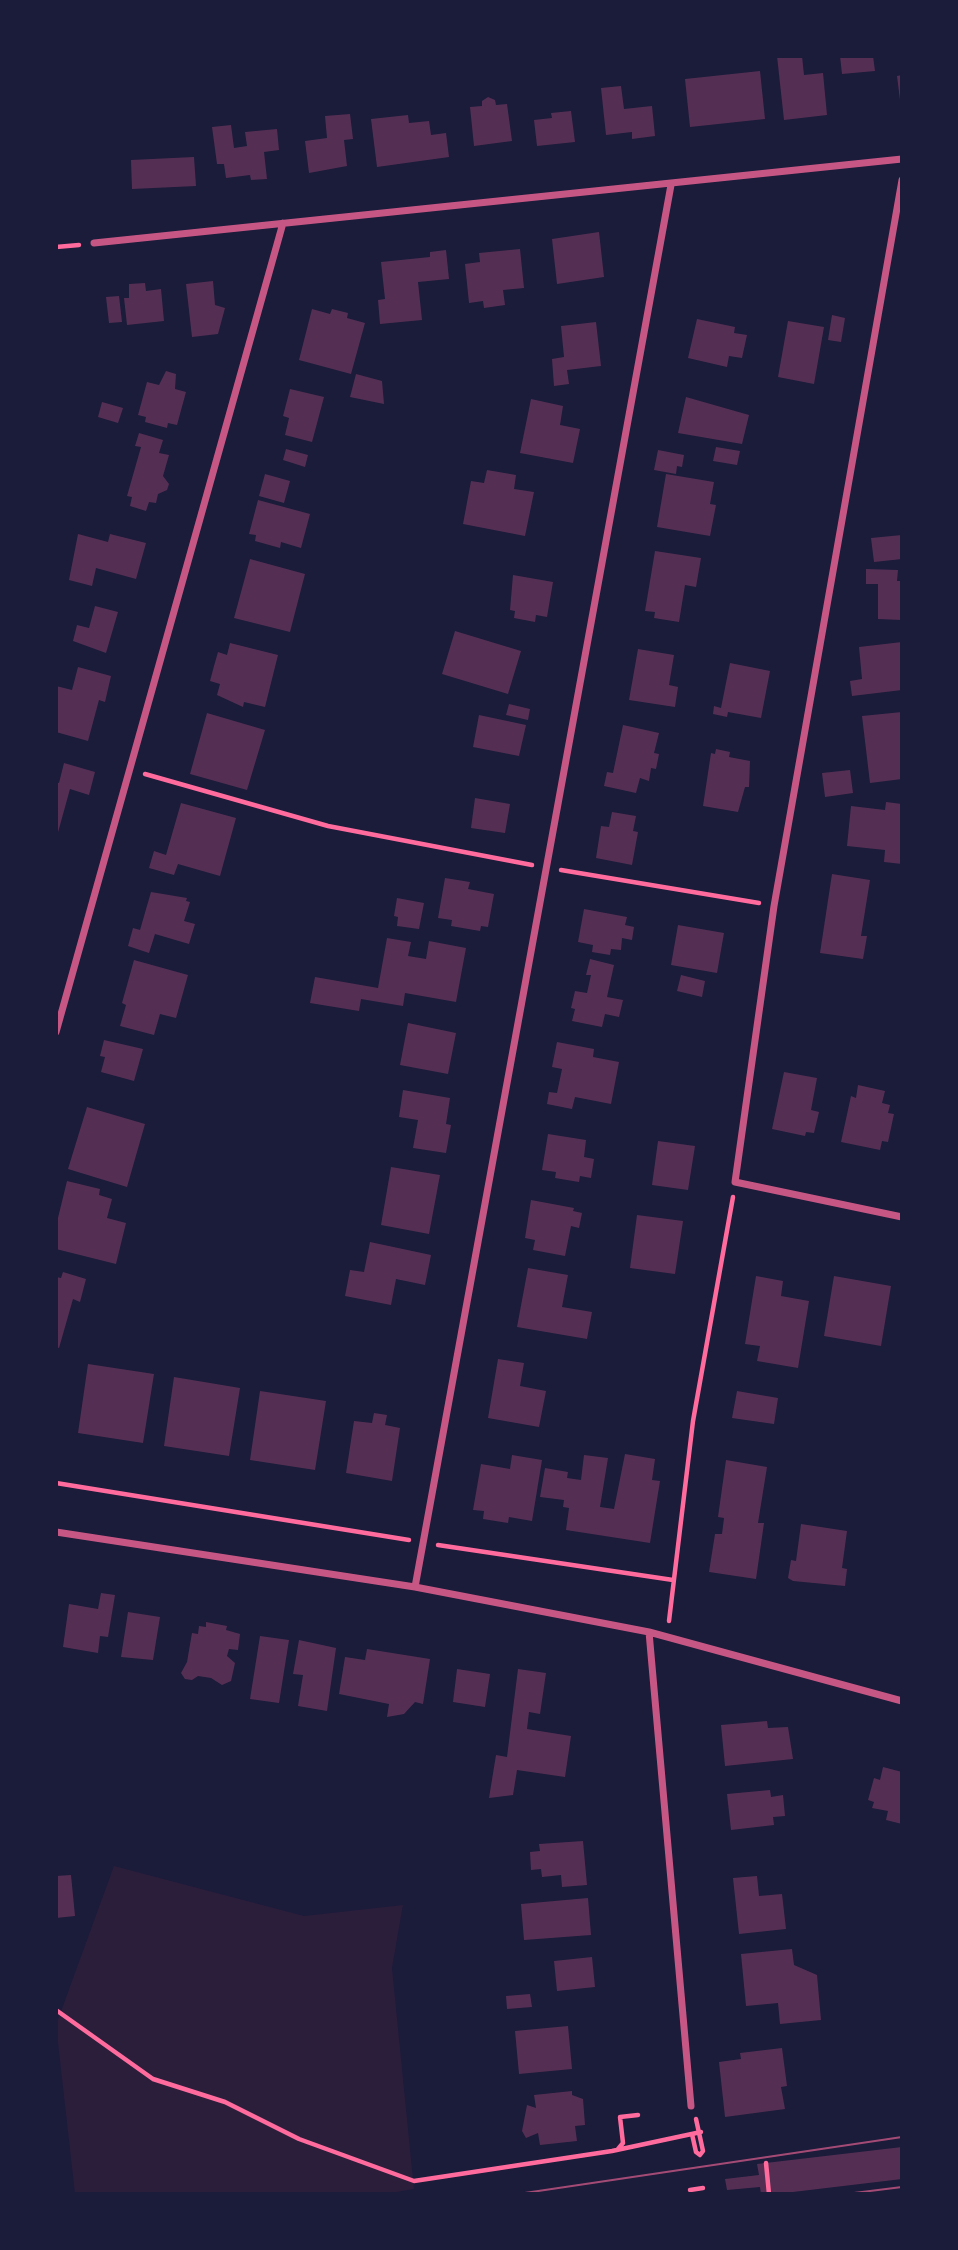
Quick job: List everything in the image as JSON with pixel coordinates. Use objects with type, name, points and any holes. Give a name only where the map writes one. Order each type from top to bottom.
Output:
[{"type":"street","points":[[93,243],[902,159]]},
{"type":"street","points":[[902,180],[774,906],[736,1182],[902,1217]]},
{"type":"street","points":[[415,1587],[671,185]]},
{"type":"street","points":[[56,1032],[283,223]]},
{"type":"street","points":[[56,1532],[415,1587],[668,1635],[902,1702]]},
{"type":"street","points":[[649,1632],[691,2106]]},
{"type":"path","points":[[56,247],[93,243]]},
{"type":"path","points":[[130,770],[328,826],[774,906]]},
{"type":"path","points":[[668,1635],[693,1421],[736,1182]]},
{"type":"path","points":[[56,1483],[673,1580]]},
{"type":"path","points":[[56,2010],[153,2079],[225,2102],[299,2138],[414,2181],[617,2150],[701,2132],[703,2151],[699,2155],[692,2134]]},
{"type":"path","points":[[617,2150],[623,2143],[620,2117],[638,2115]]},
{"type":"path","points":[[766,2163],[769,2194]]},
{"type":"path","points":[[690,2190],[703,2188]]},
{"type":"shaded area","points":[[114,1866],[304,1916],[403,1905],[392,1968],[414,2189],[385,2194],[75,2194],[56,2025]]},
{"type":"building","points":[[777,56],[802,56],[804,75],[823,73],[827,115],[784,120]]},
{"type":"building","points":[[840,56],[873,56],[875,71],[842,74]]},
{"type":"building","points":[[760,71],[765,119],[690,127],[685,79]]},
{"type":"building","points":[[902,75],[902,100],[900,100],[897,76]]},
{"type":"building","points":[[621,86],[624,109],[652,106],[655,136],[632,139],[632,132],[606,135],[601,88]]},
{"type":"building","points":[[488,97],[495,100],[496,105],[507,104],[512,141],[474,146],[470,107],[482,106],[482,101]]},
{"type":"building","points":[[571,111],[575,142],[537,146],[534,120],[552,118],[551,113]]},
{"type":"building","points":[[350,114],[353,139],[344,140],[347,166],[309,173],[305,141],[327,138],[325,116]]},
{"type":"building","points":[[408,115],[409,123],[429,121],[431,135],[446,133],[449,157],[377,167],[371,119]]},
{"type":"building","points":[[231,125],[234,148],[247,146],[245,132],[277,129],[279,150],[264,152],[267,179],[251,180],[250,175],[226,178],[224,164],[217,164],[212,127]]},
{"type":"building","points":[[194,157],[196,186],[132,189],[131,160]]},
{"type":"building","points":[[599,232],[604,277],[557,284],[552,239]]},
{"type":"building","points":[[520,249],[524,288],[503,290],[505,305],[484,308],[483,301],[469,303],[465,264],[480,262],[479,253]]},
{"type":"building","points":[[446,250],[449,279],[418,282],[422,320],[380,324],[378,300],[385,299],[381,262],[430,257],[430,252]]},
{"type":"building","points":[[213,281],[215,305],[225,308],[218,334],[192,337],[186,284]]},
{"type":"building","points":[[145,283],[146,291],[161,289],[164,321],[127,325],[124,298],[129,298],[129,284]]},
{"type":"building","points":[[119,296],[122,322],[109,323],[106,297]]},
{"type":"building","points":[[312,309],[330,314],[332,309],[348,313],[347,318],[365,323],[351,374],[299,360]]},
{"type":"building","points":[[832,315],[845,318],[841,342],[828,340]]},
{"type":"building","points":[[697,319],[735,327],[734,333],[747,335],[742,358],[729,356],[727,367],[688,358]]},
{"type":"building","points":[[788,321],[824,327],[814,384],[778,377]]},
{"type":"building","points":[[596,322],[601,366],[567,370],[569,384],[554,386],[552,359],[564,357],[561,326]]},
{"type":"building","points":[[166,371],[176,374],[175,389],[186,392],[177,425],[168,423],[167,428],[145,422],[146,417],[138,415],[147,382],[159,385]]},
{"type":"building","points":[[356,374],[382,381],[384,404],[350,397]]},
{"type":"building","points":[[290,389],[324,397],[312,442],[285,435],[289,418],[283,416]]},
{"type":"building","points":[[686,397],[749,415],[742,444],[678,433]]},
{"type":"building","points":[[531,399],[563,406],[560,425],[580,429],[573,463],[520,453]]},
{"type":"building","points":[[102,402],[123,408],[118,423],[98,417]]},
{"type":"building","points":[[139,433],[163,440],[159,453],[169,455],[163,476],[169,484],[167,490],[158,494],[156,503],[149,502],[146,511],[130,506],[132,497],[127,496],[141,447],[135,446]]},
{"type":"building","points":[[716,447],[740,451],[737,465],[713,461]]},
{"type":"building","points":[[286,449],[308,455],[305,467],[283,460]]},
{"type":"building","points":[[658,450],[684,455],[682,467],[677,466],[676,474],[654,470]]},
{"type":"building","points":[[487,470],[516,475],[514,489],[534,492],[525,536],[463,524],[471,481],[484,483]]},
{"type":"building","points":[[265,474],[290,481],[284,503],[259,496]]},
{"type":"building","points":[[666,474],[714,482],[710,504],[716,505],[710,536],[657,527]]},
{"type":"building","points":[[258,500],[310,514],[301,548],[281,542],[280,548],[255,541],[256,535],[249,534]]},
{"type":"building","points":[[78,534],[108,542],[110,534],[146,543],[136,579],[96,568],[92,586],[69,580]]},
{"type":"building","points":[[902,535],[902,559],[874,562],[871,538]]},
{"type":"building","points":[[655,551],[701,558],[696,587],[685,585],[679,622],[654,618],[655,612],[645,611]]},
{"type":"building","points":[[250,559],[305,574],[290,632],[234,618]]},
{"type":"building","points":[[866,569],[898,570],[897,581],[902,581],[902,620],[878,619],[878,584],[866,584]]},
{"type":"building","points":[[513,575],[553,582],[547,617],[536,615],[535,622],[514,618],[515,611],[510,610]]},
{"type":"building","points":[[95,606],[118,612],[106,653],[73,641],[77,625],[89,628]]},
{"type":"building","points":[[455,631],[521,651],[508,694],[442,674]]},
{"type":"building","points":[[902,642],[902,690],[852,696],[850,681],[862,679],[859,647]]},
{"type":"building","points":[[230,643],[278,655],[265,707],[244,702],[243,707],[217,695],[220,684],[210,681],[218,652],[227,655]]},
{"type":"building","points":[[638,649],[674,655],[669,685],[678,687],[675,707],[629,700]]},
{"type":"building","points":[[730,663],[770,671],[761,718],[728,712],[727,717],[713,714],[714,706],[721,708]]},
{"type":"building","points":[[78,667],[111,676],[105,702],[99,700],[88,741],[56,732],[56,686],[72,690]]},
{"type":"building","points":[[509,704],[530,709],[528,720],[506,715]]},
{"type":"building","points":[[902,712],[902,779],[870,783],[862,716]]},
{"type":"building","points":[[207,713],[265,730],[247,790],[190,774]]},
{"type":"building","points":[[479,715],[526,725],[519,756],[473,747]]},
{"type":"building","points":[[623,725],[659,733],[654,753],[659,754],[656,769],[651,768],[649,781],[640,778],[636,793],[604,786],[607,772],[613,773]]},
{"type":"building","points":[[716,749],[730,752],[729,757],[750,761],[749,787],[745,787],[738,812],[703,806],[711,753],[715,754]]},
{"type":"building","points":[[64,763],[95,772],[89,795],[70,789],[57,836],[56,782],[59,783]]},
{"type":"building","points":[[850,770],[853,793],[825,797],[822,773]]},
{"type":"building","points":[[475,798],[510,804],[505,833],[471,828]]},
{"type":"building","points":[[886,802],[902,804],[902,864],[884,862],[885,850],[847,846],[851,806],[885,810]]},
{"type":"building","points":[[181,803],[236,818],[220,876],[178,864],[174,875],[149,868],[154,851],[166,855]]},
{"type":"building","points":[[612,812],[636,816],[633,831],[638,832],[632,865],[596,858],[601,826],[609,827]]},
{"type":"building","points":[[832,874],[870,880],[861,936],[867,936],[863,959],[820,953]]},
{"type":"building","points":[[445,878],[470,882],[468,889],[494,894],[488,927],[481,926],[480,931],[451,926],[452,920],[438,918]]},
{"type":"building","points":[[151,892],[187,898],[186,901],[190,902],[184,921],[195,924],[189,944],[155,934],[149,953],[128,946],[133,928],[140,930]]},
{"type":"building","points":[[397,898],[424,903],[419,929],[397,926],[398,917],[394,916]]},
{"type":"building","points":[[584,909],[627,917],[625,925],[634,927],[632,940],[622,938],[621,950],[611,949],[610,955],[592,952],[593,945],[578,942]]},
{"type":"building","points":[[678,925],[724,933],[717,973],[671,965]]},
{"type":"building","points":[[387,938],[411,942],[408,956],[426,959],[429,941],[466,948],[456,1002],[405,993],[403,1006],[361,999],[359,1011],[310,1003],[315,977],[378,988]]},
{"type":"building","points":[[590,959],[614,965],[607,997],[623,1000],[619,1017],[605,1014],[602,1027],[572,1021],[575,1009],[571,1008],[575,991],[587,993],[591,975],[586,975]]},
{"type":"building","points":[[134,960],[188,975],[176,1018],[160,1014],[154,1035],[120,1026],[126,1005],[122,1003]]},
{"type":"building","points":[[681,975],[705,981],[702,997],[677,991]]},
{"type":"building","points":[[408,1023],[456,1033],[448,1074],[400,1065]]},
{"type":"building","points":[[104,1040],[143,1049],[134,1081],[101,1072],[105,1057],[100,1056]]},
{"type":"building","points":[[557,1042],[594,1049],[593,1057],[619,1062],[611,1104],[575,1097],[572,1109],[547,1104],[549,1092],[557,1093],[562,1069],[552,1067]]},
{"type":"building","points":[[784,1072],[817,1078],[811,1110],[819,1112],[814,1133],[806,1132],[805,1136],[772,1129]]},
{"type":"building","points":[[858,1085],[885,1091],[882,1103],[890,1105],[888,1113],[894,1114],[888,1142],[882,1141],[880,1150],[841,1142],[851,1096],[856,1098]]},
{"type":"building","points":[[403,1090],[450,1098],[446,1124],[451,1125],[446,1153],[413,1148],[418,1120],[399,1117]]},
{"type":"building","points":[[87,1107],[145,1124],[127,1187],[68,1169]]},
{"type":"building","points":[[548,1134],[586,1140],[584,1157],[594,1159],[591,1178],[580,1176],[579,1182],[555,1178],[556,1172],[542,1170]]},
{"type":"building","points":[[658,1141],[695,1146],[688,1190],[652,1185]]},
{"type":"building","points":[[391,1167],[440,1175],[429,1234],[381,1225]]},
{"type":"building","points":[[67,1181],[100,1189],[99,1195],[112,1199],[107,1218],[126,1223],[116,1264],[56,1249],[56,1226]]},
{"type":"building","points":[[531,1200],[574,1208],[573,1211],[582,1213],[579,1228],[571,1226],[565,1256],[533,1250],[535,1240],[525,1238]]},
{"type":"building","points":[[637,1215],[683,1221],[675,1274],[630,1268]]},
{"type":"building","points":[[370,1242],[431,1255],[425,1285],[396,1279],[391,1305],[345,1296],[350,1270],[364,1272]]},
{"type":"building","points":[[528,1268],[568,1275],[562,1307],[592,1312],[587,1339],[517,1327]]},
{"type":"building","points":[[63,1272],[86,1279],[80,1302],[73,1299],[59,1348],[56,1347],[56,1277],[61,1278]]},
{"type":"building","points":[[756,1276],[783,1281],[781,1296],[809,1301],[798,1368],[757,1361],[760,1346],[745,1344]]},
{"type":"building","points":[[834,1276],[891,1286],[881,1346],[824,1336]]},
{"type":"building","points":[[498,1359],[524,1363],[520,1386],[546,1391],[539,1427],[488,1418]]},
{"type":"building","points":[[88,1364],[154,1374],[143,1443],[78,1433]]},
{"type":"building","points":[[174,1377],[240,1388],[229,1456],[164,1446]]},
{"type":"building","points":[[260,1391],[326,1401],[315,1470],[250,1460]]},
{"type":"building","points":[[737,1391],[778,1398],[774,1424],[732,1418]]},
{"type":"building","points":[[374,1413],[387,1415],[385,1425],[400,1428],[392,1481],[346,1473],[354,1421],[372,1423]]},
{"type":"building","points":[[625,1454],[655,1459],[652,1480],[660,1481],[650,1543],[566,1530],[569,1508],[563,1507],[564,1500],[540,1497],[545,1468],[568,1472],[567,1478],[581,1480],[584,1455],[608,1458],[600,1507],[614,1509]]},
{"type":"building","points":[[512,1455],[542,1460],[532,1521],[509,1517],[508,1523],[483,1519],[484,1511],[473,1510],[481,1464],[510,1469]]},
{"type":"building","points":[[726,1460],[767,1467],[758,1523],[764,1523],[756,1579],[709,1572],[715,1534],[722,1534],[724,1518],[718,1517]]},
{"type":"building","points":[[801,1524],[847,1531],[842,1568],[847,1569],[845,1586],[793,1581],[788,1578],[791,1560],[796,1561]]},
{"type":"building","points":[[101,1593],[115,1595],[108,1637],[100,1636],[98,1653],[63,1647],[69,1604],[98,1609]]},
{"type":"building","points":[[128,1612],[160,1617],[153,1660],[121,1657]]},
{"type":"building","points":[[206,1622],[227,1626],[226,1630],[240,1634],[238,1650],[229,1649],[227,1656],[235,1663],[231,1681],[222,1685],[211,1678],[198,1676],[192,1680],[185,1679],[181,1673],[187,1662],[192,1633],[198,1634],[199,1626],[206,1627]]},
{"type":"building","points":[[260,1636],[289,1640],[279,1703],[250,1699]]},
{"type":"building","points":[[299,1640],[336,1648],[327,1711],[298,1706],[303,1675],[293,1674]]},
{"type":"building","points":[[367,1649],[430,1659],[423,1704],[415,1702],[404,1714],[387,1717],[389,1704],[339,1694],[345,1657],[365,1660]]},
{"type":"building","points":[[457,1669],[490,1674],[485,1707],[453,1702]]},
{"type":"building","points":[[518,1669],[546,1673],[540,1714],[529,1712],[527,1729],[571,1736],[565,1777],[517,1770],[513,1795],[489,1798],[496,1755],[507,1757]]},
{"type":"building","points":[[767,1721],[768,1728],[788,1727],[793,1759],[725,1766],[721,1725]]},
{"type":"building","points":[[883,1767],[902,1772],[902,1824],[886,1820],[888,1811],[872,1808],[874,1802],[868,1800],[874,1778],[880,1780]]},
{"type":"building","points":[[770,1790],[771,1797],[783,1795],[785,1816],[773,1817],[774,1825],[731,1830],[727,1794]]},
{"type":"building","points":[[583,1841],[587,1885],[562,1887],[561,1875],[542,1877],[541,1869],[531,1870],[530,1852],[540,1851],[539,1844]]},
{"type":"building","points":[[71,1875],[75,1916],[56,1918],[56,1876]]},
{"type":"building","points":[[757,1876],[759,1896],[782,1894],[786,1929],[739,1934],[733,1878]]},
{"type":"building","points":[[588,1898],[591,1935],[524,1940],[521,1904]]},
{"type":"building","points":[[792,1949],[794,1965],[817,1975],[821,2020],[780,2024],[778,2003],[746,2006],[741,1954]]},
{"type":"building","points":[[592,1957],[595,1987],[557,1991],[554,1961]]},
{"type":"building","points":[[530,1994],[532,2007],[507,2009],[506,1996]]},
{"type":"building","points":[[568,2026],[572,2069],[519,2074],[515,2031]]},
{"type":"building","points":[[782,2048],[787,2086],[781,2087],[785,2109],[725,2117],[719,2062],[741,2059],[740,2053]]},
{"type":"building","points":[[572,2091],[572,2095],[583,2099],[585,2125],[575,2126],[577,2141],[540,2145],[538,2133],[526,2138],[522,2131],[527,2105],[536,2108],[534,2095]]},
{"type":"building","points":[[902,2147],[902,2179],[776,2194],[761,2194],[760,2187],[727,2190],[725,2179],[759,2175],[757,2164]]},
{"type":"tram line","points":[[518,2194],[902,2137]]},
{"type":"tram line","points":[[846,2194],[902,2187]]}]
